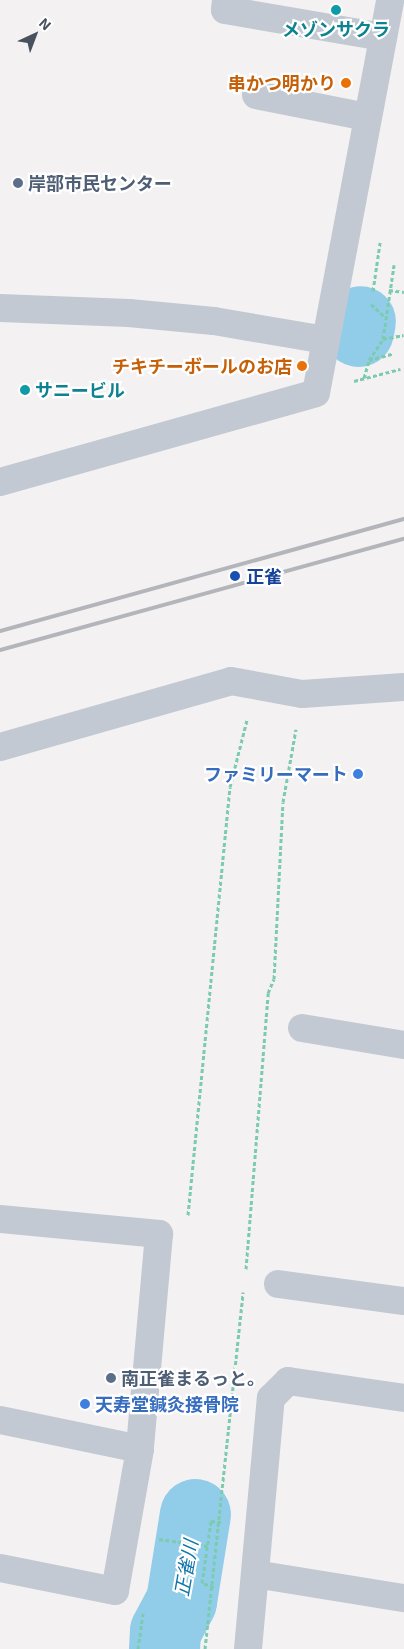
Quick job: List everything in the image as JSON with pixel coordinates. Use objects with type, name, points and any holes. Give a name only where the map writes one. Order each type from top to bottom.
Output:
[{"type":"street","points":[[226,0],[225,10],[383,37]]},
{"type":"street","points":[[0,482],[316,393],[390,0]]},
{"type":"street","points":[[256,95],[368,117]]},
{"type":"street","points":[[0,308],[41,313],[148,315],[326,340]]},
{"type":"street","points":[[0,747],[231,681],[256,683],[302,694],[404,686]]},
{"type":"street","points":[[302,1028],[404,1045]]},
{"type":"street","points":[[0,1219],[159,1234],[140,1449],[115,1591],[0,1568]]},
{"type":"street","points":[[278,1284],[404,1301]]},
{"type":"street","points":[[248,1649],[271,1398],[288,1381],[404,1398]]},
{"type":"street","points":[[0,1420],[140,1449]]},
{"type":"street","points":[[255,1574],[404,1598]]},
{"type":"path","points":[[364,378],[369,360],[382,339],[394,265]]},
{"type":"path","points":[[389,290],[404,292]]},
{"type":"path","points":[[382,339],[404,335]]},
{"type":"path","points":[[369,360],[392,354]]},
{"type":"path","points":[[378,373],[400,369]]},
{"type":"path","points":[[188,1218],[230,787],[256,683]]},
{"type":"path","points":[[245,1275],[268,992],[274,980],[274,924],[283,802],[302,694]]},
{"type":"path","points":[[205,1649],[221,1522],[244,1285]]},
{"type":"path","points":[[214,1587],[202,1584],[211,1521],[221,1522]]},
{"type":"path","points":[[158,1538],[207,1546]]},
{"type":"path","points":[[138,1649],[145,1603]]},
{"type":"waterway","name":"正雀川","points":[[358,331],[360,321]]},
{"type":"waterway","name":"正雀川","points":[[164,1649],[165,1631],[181,1601],[195,1514]]},
{"type":"railway","points":[[0,631],[404,519]]},
{"type":"railway","points":[[0,650],[404,539]]},
{"type":"place","name":"メゾンサクラ","points":[[336,10]]},
{"type":"place","name":"串かつ明かり","points":[[346,83]]},
{"type":"place","name":"岸部市民センター","points":[[18,183]]},
{"type":"place","name":"チキチーボールのお店","points":[[302,366]]},
{"type":"place","name":"サニービル","points":[[25,390]]},
{"type":"place","name":"正雀","points":[[235,576]]},
{"type":"place","name":"ファミリーマート","points":[[358,774]]},
{"type":"place","name":"南正雀まるっと。","points":[[111,1378]]},
{"type":"place","name":"天寿堂鍼灸接骨院","points":[[85,1404]]}]
